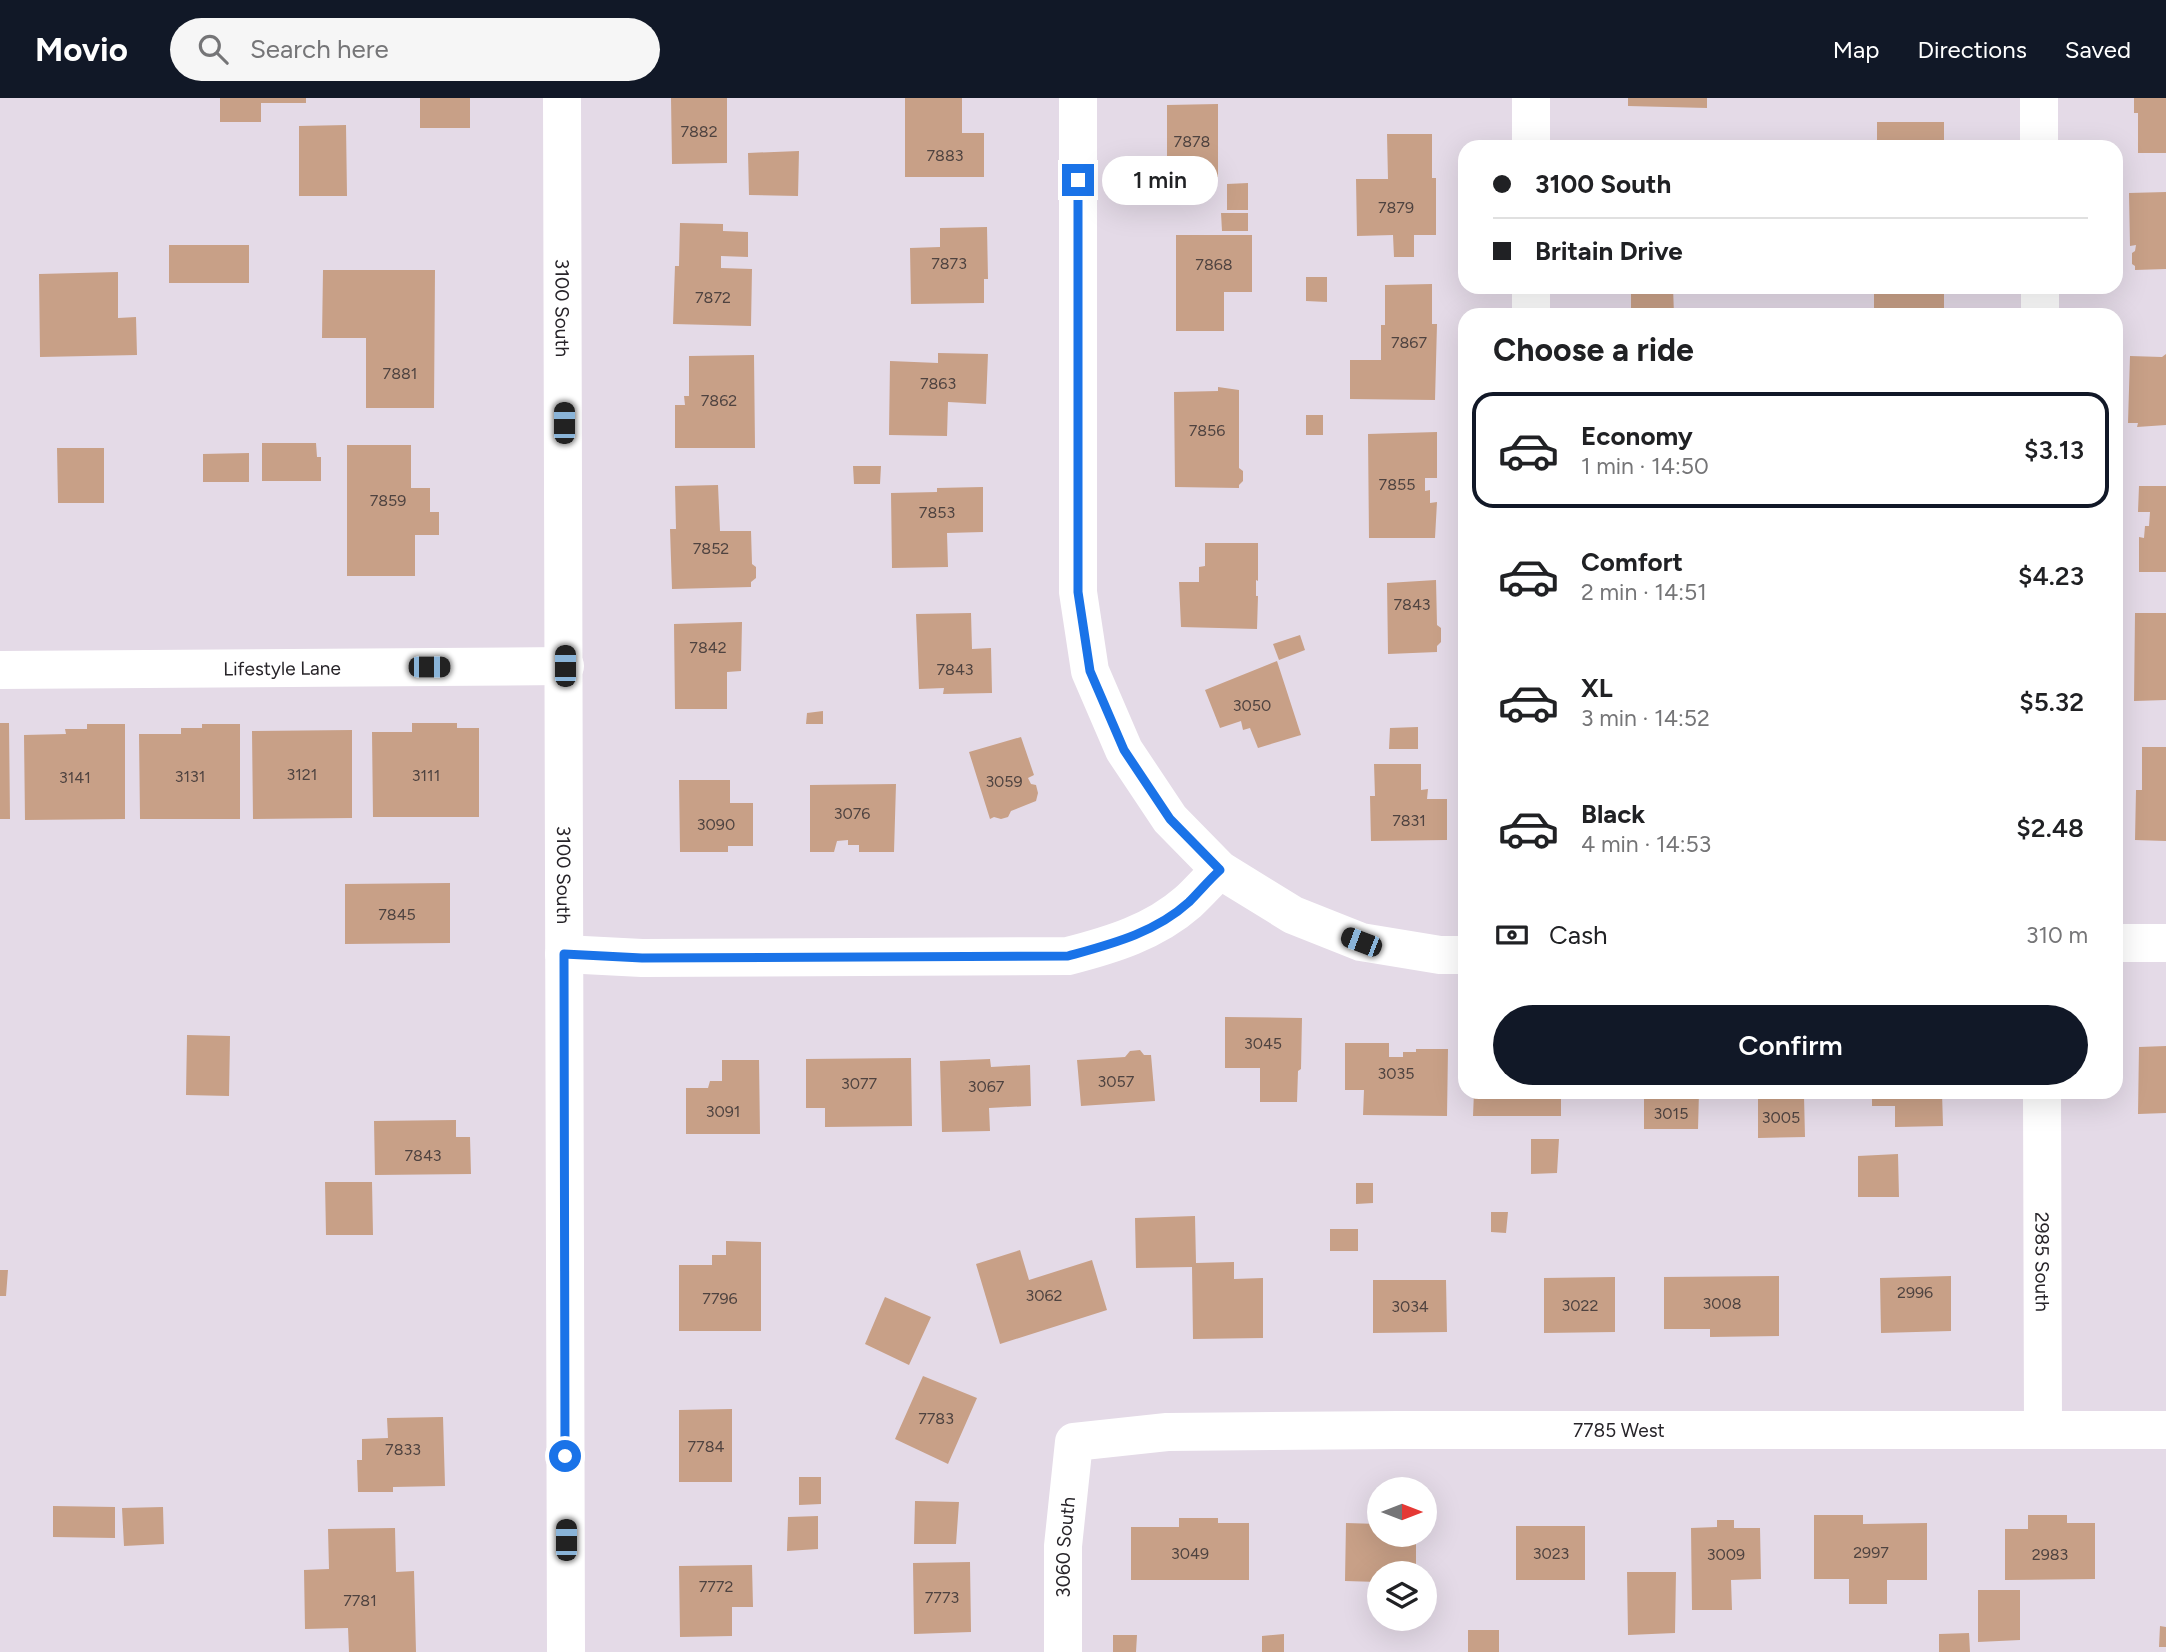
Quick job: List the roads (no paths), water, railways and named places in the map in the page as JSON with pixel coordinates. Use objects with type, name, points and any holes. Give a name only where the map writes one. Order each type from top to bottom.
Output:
[{"type":"street","name":"3100 South","points":[[562,98],[566,1652]]},
{"type":"street","points":[[1078,98],[1078,592],[1090,671],[1124,750],[1170,819],[1220,870],[1293,915],[1361,942],[1440,955],[1458,955]]},
{"type":"street","points":[[1531,98],[1531,140]]},
{"type":"street","points":[[2039,98],[2039,140]]},
{"type":"street","name":"Lifestyle Lane","points":[[0,670],[565,666]]},
{"type":"street","points":[[564,954],[642,958],[1068,956],[1114,944],[1150,928],[1187,903],[1220,870]]},
{"type":"street","points":[[2123,943],[2166,943]]},
{"type":"street","name":"2985 South","points":[[2042,1099],[2043,1430]]},
{"type":"street","name":"7785 West","points":[[1074,1442],[1167,1432],[2166,1430]]},
{"type":"street","name":"3060 South","points":[[1063,1652],[1063,1546],[1074,1442]]}]
